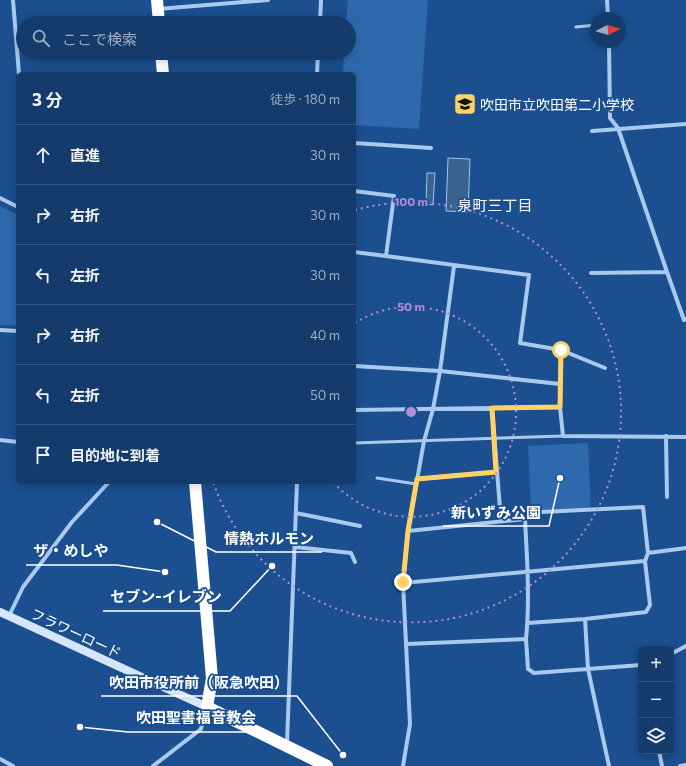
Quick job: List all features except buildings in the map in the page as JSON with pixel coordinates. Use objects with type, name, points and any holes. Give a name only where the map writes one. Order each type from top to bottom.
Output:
[{"type":"highway","points":[[158,4],[159,16]]},
{"type":"highway","points":[[162,60],[163,72]]},
{"type":"highway","points":[[195,484],[212,678],[207,707],[327,766]]},
{"type":"street","points":[[13,0],[16,37]]},
{"type":"street","points":[[158,4],[268,0]]},
{"type":"street","points":[[320,16],[321,0]]},
{"type":"street","points":[[607,0],[608,12]]},
{"type":"street","points":[[608,48],[610,118],[618,128],[666,272],[684,320],[686,319]]},
{"type":"street","points":[[18,60],[19,72]]},
{"type":"street","points":[[317,72],[318,60]]},
{"type":"street","points":[[592,131],[686,124]]},
{"type":"street","points":[[356,143],[432,148]]},
{"type":"street","points":[[356,192],[394,196],[386,256]]},
{"type":"street","points":[[0,198],[16,206]]},
{"type":"street","points":[[356,252],[529,275],[520,343],[561,350],[605,368]]},
{"type":"street","points":[[403,766],[410,724],[403,582],[408,531],[424,441],[433,408],[440,371],[454,266]]},
{"type":"street","points":[[591,273],[666,272]]},
{"type":"street","points":[[0,330],[16,331]]},
{"type":"street","points":[[561,350],[560,407],[563,436],[686,437]]},
{"type":"street","points":[[356,366],[440,371],[560,384]]},
{"type":"street","points":[[356,410],[560,407]]},
{"type":"street","points":[[492,408],[501,521]]},
{"type":"street","points":[[666,436],[667,497]]},
{"type":"street","points":[[0,440],[16,442]]},
{"type":"street","points":[[417,479],[496,472]]},
{"type":"street","points":[[9,616],[23,587],[72,522],[107,484]]},
{"type":"street","points":[[287,746],[297,484]]},
{"type":"street","points":[[408,531],[525,519],[542,512],[643,507],[648,553],[645,562],[650,605],[646,612],[585,619],[528,623]]},
{"type":"street","points":[[296,513],[360,526]]},
{"type":"street","points":[[525,519],[528,572],[528,623],[526,639],[528,669],[534,673],[638,666]]},
{"type":"street","points":[[294,547],[351,553],[355,562]]},
{"type":"street","points":[[648,553],[686,548]]},
{"type":"street","points":[[403,582],[645,562]]},
{"type":"street","name":"フラワーロード","points":[[0,612],[207,707]]},
{"type":"street","points":[[585,619],[588,669],[609,766]]},
{"type":"street","points":[[407,644],[526,639]]},
{"type":"street","points":[[674,652],[686,646]]},
{"type":"street","points":[[153,766],[201,729],[207,707]]},
{"type":"street","points":[[659,754],[662,766]]},
{"type":"street","points":[[0,759],[13,766]]},
{"type":"street","points":[[680,766],[686,765]]},
{"type":"lane","points":[[576,27],[590,26]]},
{"type":"lane","points":[[356,443],[563,436]]},
{"type":"lane","points":[[377,478],[416,484]]},
{"type":"shaded area","points":[[348,0],[428,0],[419,129],[356,125],[356,72],[343,72],[344,60],[356,60],[356,16],[347,16]]},
{"type":"shaded area","points":[[448,158],[470,159],[468,212],[446,211]]},
{"type":"shaded area","points":[[427,173],[435,173],[433,205],[426,204]]},
{"type":"shaded area","points":[[0,206],[16,214],[16,326],[0,325]]},
{"type":"shaded area","points":[[588,443],[591,510],[531,512],[528,446]]},
{"type":"place","name":"吹田市立吹田第二小学校","points":[[465,104]]},
{"type":"place","name":"新いずみ公園","points":[[560,478]]},
{"type":"place","name":"情熱ホルモン","points":[[157,522]]},
{"type":"place","name":"セブン-イレブン","points":[[272,566]]},
{"type":"place","name":"ザ・めしや","points":[[165,572]]},
{"type":"place","name":"吹田聖書福音教会","points":[[80,727]]},
{"type":"place","name":"吹田市役所前（阪急吹田）","points":[[343,755]]},
{"type":"district","name":"泉町三丁目","points":[[495,205]]},
{"type":"route","points":[[403,582],[408,531],[417,479],[496,472],[492,408],[560,407],[561,350]]}]
